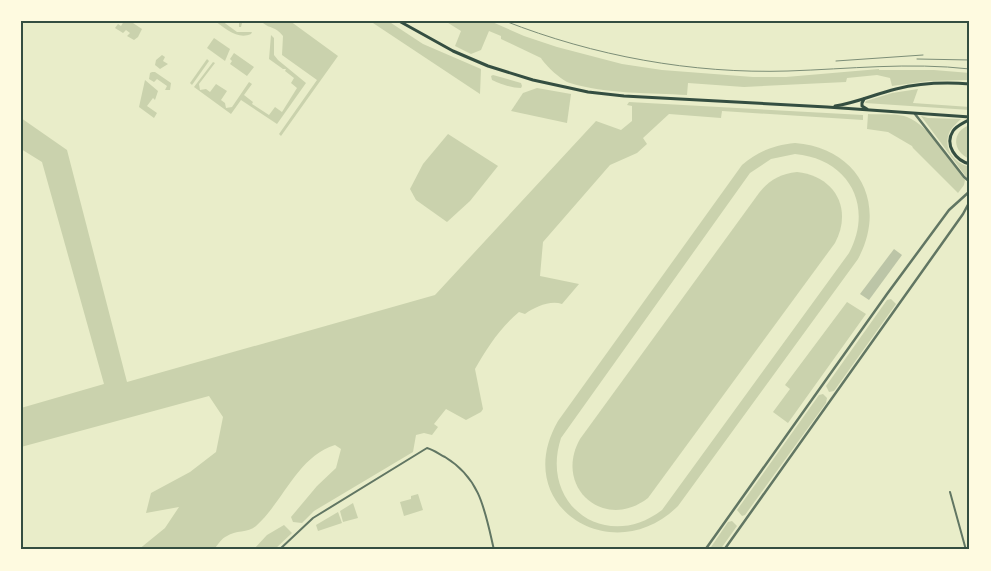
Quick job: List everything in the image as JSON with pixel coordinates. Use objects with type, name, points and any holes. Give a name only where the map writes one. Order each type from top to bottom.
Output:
[{"type":"main road","points":[[398,21],[437,43],[488,66],[511,74],[569,88],[624,96],[914,112],[970,118]]},
{"type":"main road","points":[[827,107],[847,104],[912,86],[948,82],[970,84]]},
{"type":"main road","points":[[865,98],[862,106],[868,110]]},
{"type":"main road","points":[[970,118],[954,130],[950,143],[956,157],[970,164]]},
{"type":"street","points":[[914,112],[964,177],[970,182]]},
{"type":"street","points":[[705,550],[887,294],[952,206],[970,191]]},
{"type":"street","points":[[724,550],[834,397],[965,211],[970,201]]},
{"type":"street","points":[[279,550],[313,518],[428,448],[452,461],[472,481],[480,497],[494,550]]},
{"type":"street","points":[[950,492],[966,550]]},
{"type":"green space","points":[[124,21],[133,21],[142,29],[134,40],[127,36],[130,33],[126,30],[123,33],[115,28],[118,24],[121,26]]},
{"type":"green space","points":[[215,21],[222,21],[237,32],[252,32],[251,34],[241,36],[237,35]]},
{"type":"green space","points":[[237,21],[290,21],[338,56],[281,136],[279,134],[317,80],[282,55],[283,36],[277,31],[263,23],[242,23],[241,27],[239,27],[239,22]]},
{"type":"green space","points":[[370,21],[388,21],[423,44],[481,69],[480,94]]},
{"type":"green space","points":[[445,21],[490,21],[524,36],[557,47],[622,64],[662,70],[753,77],[786,77],[879,69],[934,70],[970,73],[970,80],[929,81],[892,86],[890,78],[877,75],[847,78],[846,82],[744,87],[688,83],[687,95],[613,91],[584,87],[567,82],[546,65],[541,58],[501,39],[501,36],[489,31],[481,50],[471,54],[455,46],[461,31]]},
{"type":"green space","points":[[271,35],[274,38],[274,55],[306,83],[277,124],[241,100],[231,114],[194,87],[213,62],[215,63],[199,84],[200,90],[206,89],[210,92],[216,84],[227,91],[221,100],[225,103],[226,108],[232,107],[249,82],[252,84],[244,95],[253,102],[252,104],[269,115],[275,107],[282,112],[297,88],[291,83],[294,78],[285,71],[286,69],[283,69],[269,59]]},
{"type":"green space","points":[[214,38],[230,49],[225,61],[207,48]]},
{"type":"green space","points":[[234,53],[254,67],[247,76],[230,64],[232,61],[230,59]]},
{"type":"green space","points":[[162,55],[165,57],[163,61],[168,64],[160,69],[155,65],[156,60]]},
{"type":"green space","points":[[207,59],[209,61],[192,85],[190,83]]},
{"type":"green space","points":[[152,72],[155,72],[171,83],[170,90],[165,90],[167,86],[157,79],[154,82],[149,79]]},
{"type":"green space","points":[[491,76],[521,83],[522,86],[517,88],[499,83],[492,80]]},
{"type":"green space","points":[[145,80],[158,91],[155,100],[153,98],[147,106],[157,113],[154,118],[139,107]]},
{"type":"green space","points":[[537,88],[571,94],[567,123],[511,111],[523,93]]},
{"type":"green space","points":[[918,89],[913,103],[970,107],[970,110],[865,103],[866,101],[892,93]]},
{"type":"green space","points":[[629,102],[863,115],[863,120],[722,111],[721,118],[669,114],[643,138],[647,144],[637,153],[610,165],[543,242],[540,276],[579,284],[562,304],[543,305],[525,314],[519,312],[494,339],[475,369],[483,409],[481,412],[466,420],[446,409],[434,424],[438,427],[432,435],[424,433],[416,435],[413,452],[314,511],[302,523],[293,522],[291,517],[317,486],[336,468],[341,449],[335,445],[322,451],[301,469],[266,516],[256,526],[249,530],[230,534],[214,550],[138,550],[165,528],[179,507],[146,513],[151,493],[190,472],[216,452],[223,417],[209,396],[21,447],[21,408],[104,384],[42,162],[21,149],[21,118],[67,150],[127,382],[435,295],[596,121],[621,130],[632,121],[632,106],[627,105]]},
{"type":"green space","points":[[868,114],[907,117],[924,128],[965,180],[958,193],[912,146],[888,132],[867,129]]},
{"type":"green space","points":[[921,116],[961,119],[950,131],[947,143],[954,158],[970,167],[970,174],[967,178]]},
{"type":"green space","points":[[970,125],[970,159],[960,152],[956,142],[959,132]]},
{"type":"green space","points":[[448,134],[498,166],[470,201],[447,222],[416,200],[410,189],[423,164]]},
{"type":"green space","points":[[795,143],[817,147],[836,155],[851,167],[861,182],[868,199],[870,218],[866,238],[858,259],[678,506],[652,524],[625,532],[599,530],[575,520],[557,502],[547,479],[546,452],[558,421],[742,165],[761,152]],"holes":[[[795,154],[814,158],[830,165],[842,175],[852,188],[857,202],[859,218],[856,235],[849,253],[662,510],[641,522],[620,526],[600,524],[582,515],[569,502],[560,484],[557,462],[561,438],[750,173],[771,159]]]},
{"type":"green space","points":[[797,172],[821,180],[837,196],[842,218],[835,243],[648,498],[631,507],[615,510],[600,507],[587,499],[578,488],[573,473],[573,457],[580,439],[759,193],[775,178]]},
{"type":"green space","points":[[891,299],[896,304],[834,391],[829,392],[826,386],[887,300]]},
{"type":"green space","points":[[847,302],[866,314],[788,423],[773,412],[790,389],[785,385]]},
{"type":"green space","points":[[823,394],[827,398],[826,403],[745,515],[742,516],[737,510],[819,395]]},
{"type":"green space","points":[[418,494],[423,510],[404,516],[400,502],[411,499],[411,496]]},
{"type":"green space","points":[[353,503],[358,518],[343,522],[340,511]]},
{"type":"green space","points":[[338,512],[342,523],[318,531],[316,525]]},
{"type":"green space","points":[[732,521],[737,526],[720,550],[709,550],[728,522]]},
{"type":"green space","points":[[284,525],[292,533],[274,550],[253,550],[267,535]]},
{"type":"building","points":[[894,249],[902,255],[869,300],[860,294]]},
{"type":"railway","points":[[505,21],[573,44],[608,53],[680,66],[752,71],[902,66],[970,69]]},
{"type":"railway","points":[[836,61],[923,55]]},
{"type":"railway","points":[[917,59],[970,60]]}]
